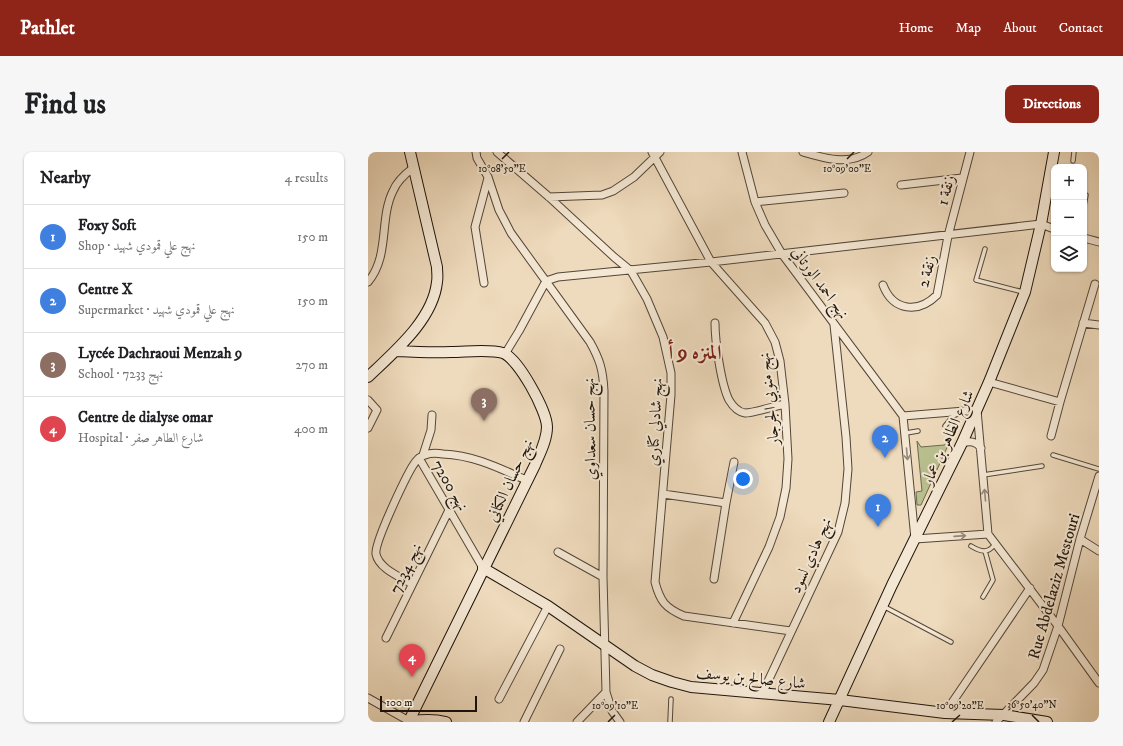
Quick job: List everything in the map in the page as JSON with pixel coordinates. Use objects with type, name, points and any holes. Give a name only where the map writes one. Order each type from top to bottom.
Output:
[{"type":"street","points":[[368,377],[397,351],[427,312],[437,282],[437,267],[410,152]]},
{"type":"street","name":"نهج حسان سعداوي","points":[[476,152],[477,158],[488,177],[499,210],[511,233],[590,342],[600,361],[604,378],[603,577],[606,692],[612,711],[620,722]]},
{"type":"street","name":"نهج شادلي كتاري","points":[[497,152],[631,271],[657,320],[663,337],[671,373],[671,395],[655,582],[658,595],[672,611],[684,616],[791,631]]},
{"type":"street","name":"نهج احمد الورتاني","points":[[742,152],[755,202],[765,225],[782,254],[903,416]]},
{"type":"street","points":[[803,152],[822,158],[843,160],[863,156],[868,152]]},
{"type":"street","name":"زنقة 1","points":[[948,236],[970,152]]},
{"type":"street","name":"شارع الطاهر بن عمار","points":[[829,722],[882,606],[962,444],[989,382],[1025,292],[1054,152]]},
{"type":"street","points":[[549,197],[602,195],[613,191],[634,177],[655,154]]},
{"type":"street","name":"نهج منوبي الجرجار","points":[[655,154],[711,262],[765,324],[775,342],[780,361],[785,404],[788,459],[786,488],[780,517],[769,547],[733,623]]},
{"type":"street","points":[[368,282],[378,266],[388,208],[393,191],[401,178],[413,168]]},
{"type":"street","points":[[484,282],[475,227],[488,177]]},
{"type":"street","points":[[901,185],[962,178]]},
{"type":"street","points":[[755,202],[844,193]]},
{"type":"street","points":[[397,351],[431,353],[489,352],[504,354],[519,331],[546,281],[558,277],[631,271],[948,236],[1040,224],[1051,227]]},
{"type":"street","name":"زنقة 2","points":[[883,285],[886,294],[893,302],[902,306],[912,308],[921,306],[931,301],[937,295],[948,236]]},
{"type":"street","points":[[1087,239],[1099,242]]},
{"type":"street","points":[[1051,436],[1082,322],[1094,284]]},
{"type":"street","points":[[1082,322],[1099,326]]},
{"type":"street","points":[[715,323],[715,336],[725,392],[730,402],[736,409],[744,413],[785,404]]},
{"type":"street","name":"نهج هادي لسود","points":[[762,694],[838,532],[846,503],[848,469],[846,438],[834,323]]},
{"type":"street","name":"نهج حسان الكناني","points":[[409,721],[526,480],[535,465],[545,441],[547,422],[543,410],[532,390],[510,357],[504,354]]},
{"type":"street","points":[[989,382],[1060,402]]},
{"type":"street","points":[[368,400],[376,410],[368,428]]},
{"type":"street","points":[[988,534],[915,539],[906,433],[903,416],[977,410],[988,534],[1099,682]]},
{"type":"street","points":[[412,584],[380,563],[376,555],[376,549],[384,526],[407,477],[421,456],[431,430],[432,416]]},
{"type":"street","points":[[962,444],[973,442],[978,444],[981,448]]},
{"type":"street","points":[[421,456],[457,454],[471,457],[526,480]]},
{"type":"street","name":"نهج 7200","points":[[421,456],[449,510],[483,568]]},
{"type":"street","points":[[714,579],[734,462]]},
{"type":"street","name":"Rue Abdelaziz Mestouri","points":[[996,722],[1034,683],[1043,670],[1058,626],[1080,539],[1099,476]]},
{"type":"street","points":[[663,494],[726,503]]},
{"type":"street","name":"نهج 7234","points":[[386,638],[449,510]]},
{"type":"street","points":[[1080,539],[1099,551]]},
{"type":"street","points":[[558,552],[603,577]]},
{"type":"street","name":"شارع صالح بن يوسف","points":[[483,568],[548,606],[635,666],[652,675],[672,682],[691,687],[840,700],[945,713],[1004,715],[1047,722]]},
{"type":"street","points":[[945,713],[1030,588]]},
{"type":"street","points":[[499,699],[548,606]]},
{"type":"street","points":[[524,722],[560,649]]},
{"type":"street","points":[[577,722],[606,692]]},
{"type":"street","points":[[368,698],[409,721],[426,719],[446,722]]},
{"type":"lane","points":[[1073,161],[1074,152]]},
{"type":"lane","points":[[985,249],[976,280],[1025,292]]},
{"type":"lane","points":[[945,426],[953,416],[962,412]]},
{"type":"lane","points":[[906,433],[918,432]]},
{"type":"lane","points":[[1053,455],[1099,469]]},
{"type":"lane","points":[[983,475],[1042,466]]},
{"type":"lane","points":[[971,546],[982,552],[992,548],[995,543]]},
{"type":"lane","points":[[983,597],[993,580],[986,551]]},
{"type":"lane","points":[[882,606],[951,642]]},
{"type":"lane","points":[[670,722],[671,699]]},
{"type":"green space","points":[[917,441],[921,447],[944,445],[950,441],[921,505],[917,505],[916,492],[922,491]]},
{"type":"place","name":"Lycée Dachraoui Menzah 9","points":[[484,421]]},
{"type":"place","name":"Centre X","points":[[885,458]]},
{"type":"place","name":"Foxy Soft","points":[[878,527]]},
{"type":"place","name":"Centre de dialyse omar","points":[[412,677]]},
{"type":"district","name":"المنزه 9 أ","points":[[695,352]]}]
